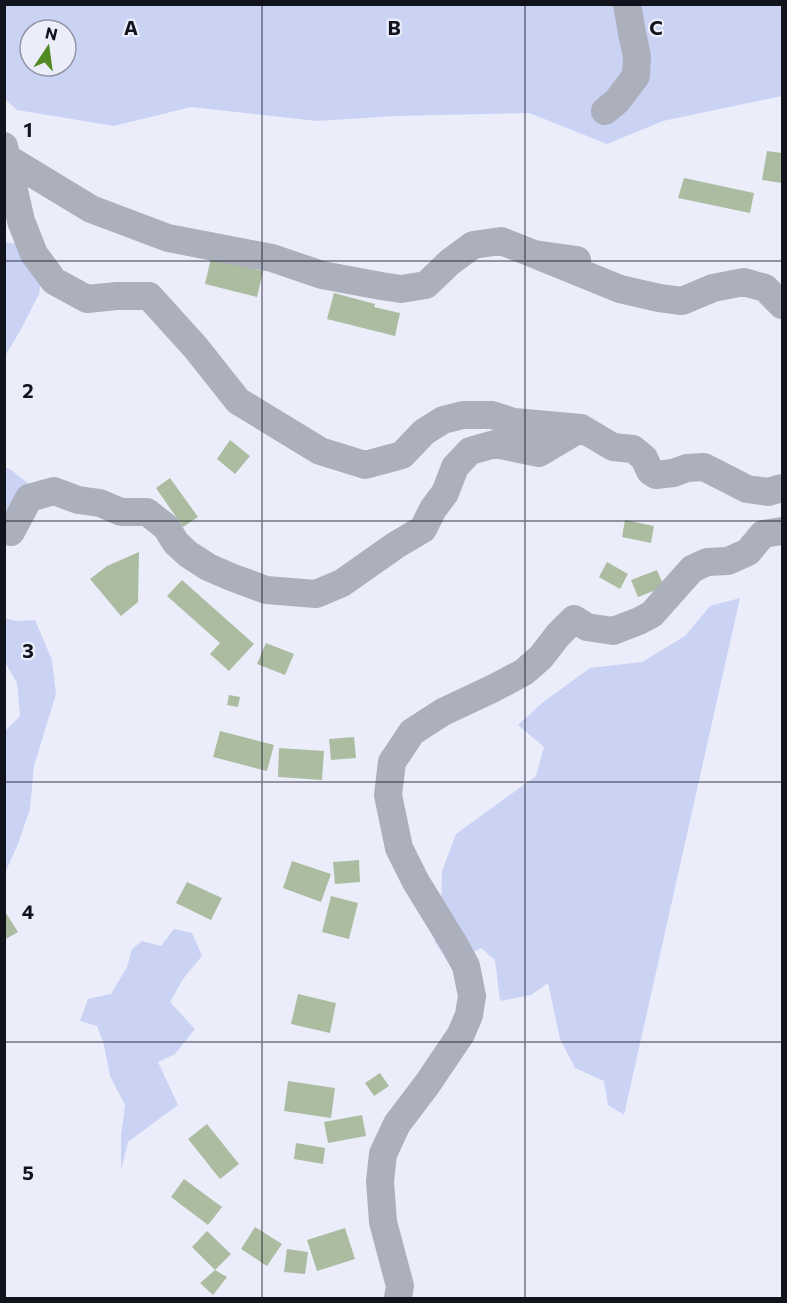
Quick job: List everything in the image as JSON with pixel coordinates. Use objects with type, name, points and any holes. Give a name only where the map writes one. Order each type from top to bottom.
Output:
[{"type":"street","points":[[605,111],[617,101],[636,76],[637,56],[627,4]]},
{"type":"street","points":[[6,152],[91,210],[168,238],[272,258],[322,275],[401,289],[426,285],[450,262],[473,245],[501,241],[620,289],[659,298],[682,301],[713,288],[744,282],[765,288],[783,305]]},
{"type":"street","points":[[6,152],[21,221],[34,254],[54,281],[87,299],[149,296],[196,348],[238,401],[320,451],[365,465],[402,455],[424,432],[443,420],[463,415],[492,415],[514,422],[581,429],[613,447],[633,449],[644,458],[650,471],[656,475],[687,468],[704,467],[747,489],[768,492],[783,488]]},
{"type":"street","points":[[534,254],[577,260]]},
{"type":"street","points":[[4,531],[11,532],[29,498],[54,490],[78,500],[100,503],[121,512],[147,512],[166,527],[176,543],[188,554],[208,567],[231,577],[266,590],[316,594],[342,583],[423,528],[445,493],[454,467],[471,451],[495,444],[539,453],[581,429]]},
{"type":"street","points":[[398,1299],[400,1286],[383,1222],[380,1180],[383,1154],[397,1124],[461,1034],[469,1015],[472,996],[466,966],[445,927],[416,882],[399,848],[388,795],[392,762],[412,732],[443,712],[524,672],[541,657],[558,634],[574,620],[587,627],[613,631],[639,621],[652,614],[692,569],[707,562],[728,561],[747,552],[763,534],[783,531]]},
{"type":"shaded area","points":[[4,5],[782,5],[782,96],[663,121],[607,144],[529,113],[396,116],[317,121],[191,107],[114,126],[17,110],[5,99]]},
{"type":"shaded area","points":[[5,242],[17,244],[44,266],[39,294],[5,356]]},
{"type":"shaded area","points":[[4,467],[10,469],[35,489],[23,513],[5,510]]},
{"type":"shaded area","points":[[740,598],[624,1115],[608,1105],[604,1081],[575,1068],[560,1039],[548,983],[531,995],[500,1001],[495,960],[481,948],[450,965],[435,942],[441,914],[442,871],[456,834],[536,776],[544,747],[518,725],[542,703],[590,668],[642,662],[685,636],[710,606]]},
{"type":"shaded area","points":[[5,618],[16,621],[35,620],[52,660],[56,694],[34,766],[30,809],[5,873],[5,731],[20,716],[17,683],[5,662]]},
{"type":"shaded area","points":[[174,929],[192,933],[202,956],[183,979],[170,1002],[195,1029],[175,1054],[158,1062],[178,1105],[128,1142],[121,1170],[121,1136],[125,1105],[110,1076],[104,1045],[97,1026],[80,1021],[88,999],[111,994],[127,967],[132,949],[142,941],[161,946]]},
{"type":"building","points":[[767,151],[782,153],[782,183],[762,180]]},
{"type":"building","points":[[684,178],[754,193],[750,213],[678,198]]},
{"type":"building","points":[[211,258],[263,271],[257,297],[205,284]]},
{"type":"building","points":[[334,293],[400,313],[395,336],[327,319]]},
{"type":"building","points":[[230,440],[250,456],[235,474],[217,459]]},
{"type":"building","points":[[170,478],[198,517],[183,527],[156,488]]},
{"type":"building","points":[[625,520],[654,526],[651,543],[622,537]]},
{"type":"building","points":[[139,552],[138,602],[121,616],[90,579],[107,566]]},
{"type":"building","points":[[607,562],[628,574],[620,589],[599,577]]},
{"type":"building","points":[[657,570],[664,587],[638,597],[631,580]]},
{"type":"building","points":[[182,580],[254,644],[229,671],[210,654],[220,643],[167,596]]},
{"type":"building","points":[[266,643],[294,654],[285,675],[257,664]]},
{"type":"building","points":[[229,695],[240,697],[238,707],[227,705]]},
{"type":"building","points":[[220,731],[274,745],[267,771],[213,757]]},
{"type":"building","points":[[354,737],[356,758],[331,760],[329,739]]},
{"type":"building","points":[[279,748],[324,751],[322,780],[278,777]]},
{"type":"building","points":[[359,860],[360,882],[335,884],[333,862]]},
{"type":"building","points":[[292,861],[331,874],[321,902],[283,888]]},
{"type":"building","points":[[187,882],[222,898],[211,920],[176,903]]},
{"type":"building","points":[[331,896],[358,903],[349,939],[322,932]]},
{"type":"building","points":[[4,910],[18,932],[4,940]]},
{"type":"building","points":[[298,994],[336,1003],[330,1033],[291,1024]]},
{"type":"building","points":[[380,1073],[389,1086],[374,1096],[365,1083]]},
{"type":"building","points":[[288,1081],[335,1088],[331,1118],[284,1111]]},
{"type":"building","points":[[362,1115],[366,1136],[328,1143],[324,1122]]},
{"type":"building","points":[[207,1124],[239,1164],[220,1179],[188,1139]]},
{"type":"building","points":[[296,1143],[325,1148],[323,1164],[294,1159]]},
{"type":"building","points":[[184,1179],[222,1207],[208,1225],[171,1197]]},
{"type":"building","points":[[255,1227],[282,1244],[267,1266],[241,1249]]},
{"type":"building","points":[[345,1228],[355,1259],[317,1271],[307,1240]]},
{"type":"building","points":[[207,1231],[231,1254],[215,1270],[192,1247]]},
{"type":"building","points":[[287,1249],[308,1252],[305,1274],[284,1272]]},
{"type":"building","points":[[215,1270],[227,1277],[213,1295],[200,1283]]}]
